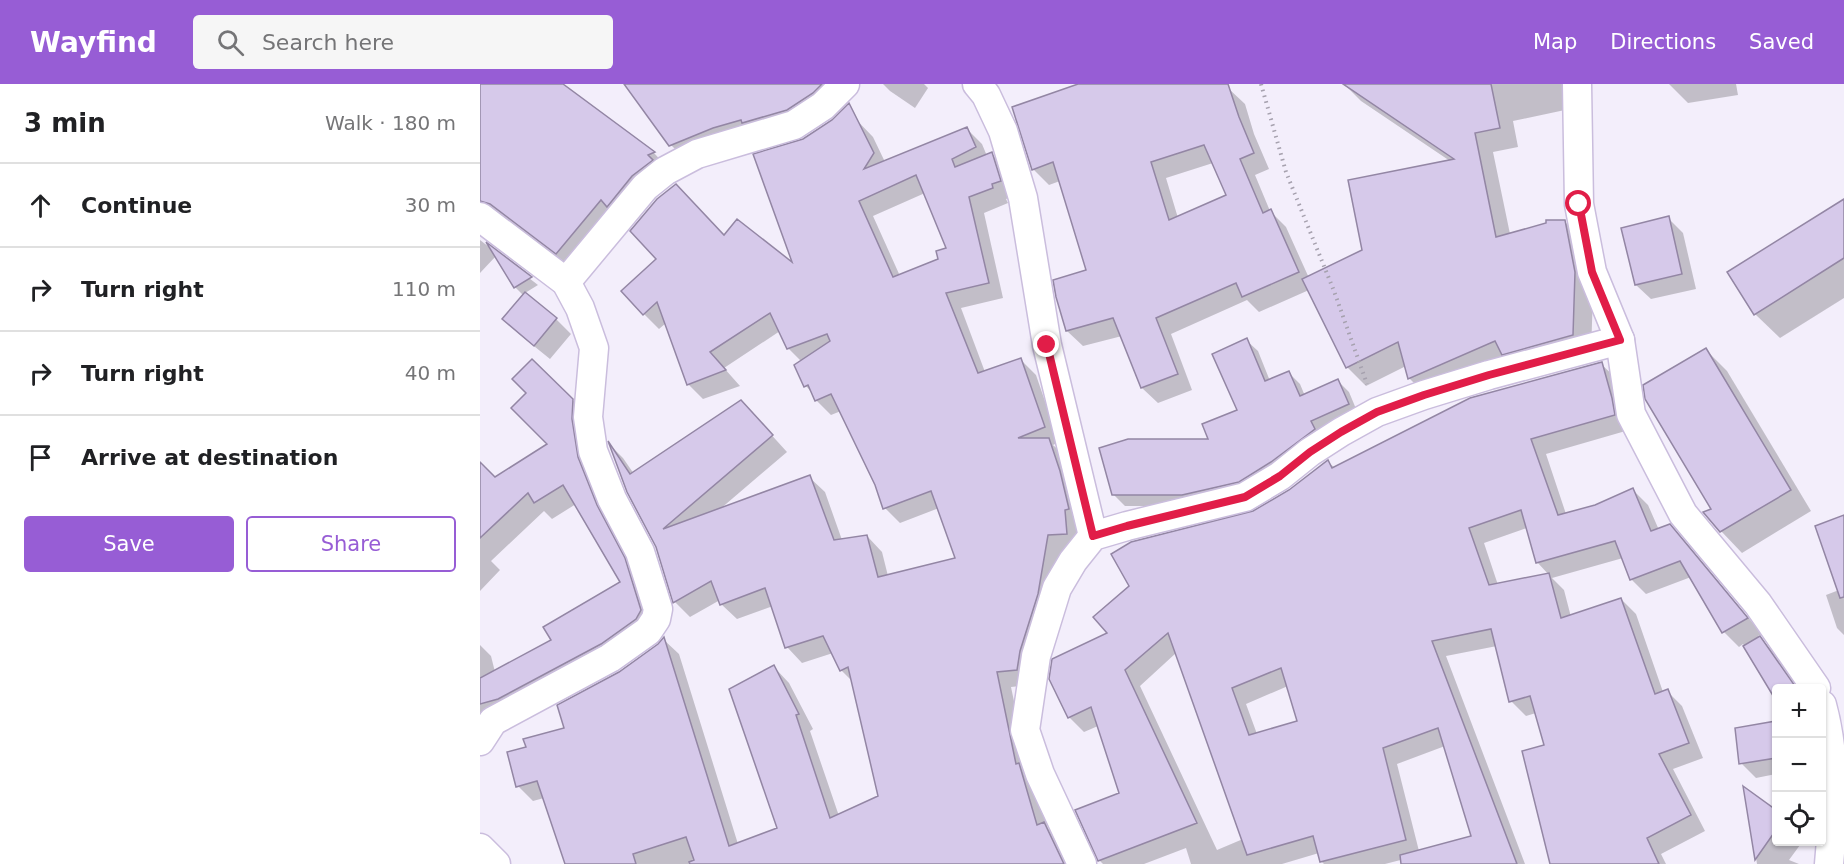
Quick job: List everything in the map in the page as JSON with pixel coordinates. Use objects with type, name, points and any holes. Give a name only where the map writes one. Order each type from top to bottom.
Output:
[{"type":"street","points":[[566,282],[645,187],[665,171],[697,154],[794,125],[823,106],[845,84]]},
{"type":"street","points":[[977,84],[986,95],[1003,130],[1023,198],[1047,345],[1093,536]]},
{"type":"street","points":[[1577,84],[1579,204],[1592,272],[1620,340],[1631,414],[1683,514],[1758,603],[1812,684]]},
{"type":"street","points":[[480,217],[566,282],[580,308],[594,348],[588,417],[593,451],[612,500],[640,552],[658,609],[656,619],[648,631],[610,658],[493,721],[480,741]]},
{"type":"street","points":[[1082,864],[1040,774],[1025,730],[1036,656],[1057,588],[1073,561],[1093,536],[1245,497],[1280,476],[1310,452],[1341,432],[1377,412],[1489,375],[1620,340]]},
{"type":"street","points":[[1826,721],[1833,792],[1829,864]]},
{"type":"street","points":[[480,848],[496,864]]},
{"type":"path","points":[[1261,84],[1286,172],[1334,291],[1377,412]]},
{"type":"building","points":[[480,84],[563,84],[655,152],[648,155],[653,160],[632,176],[607,207],[601,200],[556,254],[490,204],[480,201]]},
{"type":"building","points":[[624,84],[822,84],[813,93],[787,110],[742,123],[741,120],[713,128],[669,146]]},
{"type":"building","points":[[1078,84],[1228,84],[1254,153],[1240,159],[1263,213],[1271,209],[1299,272],[1242,297],[1236,283],[1156,318],[1178,374],[1141,388],[1113,318],[1066,331],[1053,280],[1086,270],[1053,162],[1032,170],[1012,107]],"holes":[[[1204,145],[1226,195],[1169,220],[1151,162]]]},
{"type":"building","points":[[1343,84],[1491,84],[1500,128],[1475,133],[1496,237],[1546,223],[1546,220],[1565,220],[1575,272],[1573,335],[1502,355],[1495,341],[1408,379],[1398,342],[1346,368],[1302,279],[1362,250],[1348,180],[1454,159]]},
{"type":"building","points":[[849,103],[874,153],[864,169],[967,127],[976,147],[952,159],[955,167],[992,152],[1001,181],[992,184],[993,188],[969,197],[989,283],[946,293],[978,373],[1021,358],[1045,427],[1018,438],[1049,438],[1069,509],[1065,510],[1067,534],[1048,535],[1038,594],[1020,651],[1017,670],[997,672],[1016,764],[1019,763],[1037,825],[1044,822],[1064,864],[690,864],[689,862],[694,860],[686,837],[633,854],[636,864],[565,864],[537,781],[516,787],[507,752],[526,747],[523,739],[564,728],[557,705],[619,672],[658,644],[664,637],[729,846],[777,828],[729,689],[774,665],[799,714],[796,715],[830,818],[878,796],[848,667],[840,671],[823,636],[785,648],[765,588],[720,605],[711,581],[673,603],[656,547],[627,492],[608,441],[630,474],[741,400],[773,435],[663,529],[810,475],[834,540],[867,535],[878,577],[955,558],[931,491],[883,509],[875,485],[831,394],[815,401],[808,385],[804,387],[794,365],[830,341],[827,334],[787,349],[770,313],[710,352],[726,370],[687,385],[657,302],[643,315],[621,291],[656,259],[630,231],[657,199],[676,184],[724,235],[737,219],[792,262],[753,154],[803,139],[832,120]],"holes":[[[916,175],[946,248],[936,251],[938,259],[893,277],[859,201]]]},
{"type":"building","points":[[1844,199],[1844,258],[1754,315],[1727,272]]},
{"type":"building","points":[[1669,216],[1682,274],[1635,285],[1621,228]]},
{"type":"building","points":[[486,242],[532,277],[514,288]]},
{"type":"building","points":[[525,292],[557,318],[534,346],[502,319]]},
{"type":"building","points":[[1247,338],[1265,381],[1289,371],[1300,396],[1338,379],[1349,404],[1311,421],[1315,429],[1271,462],[1239,482],[1182,495],[1112,495],[1099,448],[1128,439],[1208,439],[1202,424],[1237,410],[1212,354]]},
{"type":"building","points":[[1706,348],[1791,490],[1720,532],[1703,512],[1711,509],[1645,399],[1643,385]]},
{"type":"building","points":[[532,359],[573,399],[572,419],[578,457],[597,505],[625,558],[641,610],[636,619],[601,644],[498,699],[480,704],[480,678],[551,640],[543,627],[620,582],[563,485],[534,503],[528,493],[480,538],[480,462],[495,477],[547,444],[511,408],[526,393],[512,379]]},
{"type":"building","points":[[1602,362],[1615,415],[1531,439],[1558,515],[1595,505],[1633,488],[1651,531],[1670,524],[1748,618],[1722,633],[1680,561],[1630,580],[1615,541],[1536,563],[1521,510],[1469,528],[1489,585],[1549,573],[1561,618],[1621,598],[1655,694],[1668,689],[1689,743],[1659,754],[1691,815],[1647,838],[1659,864],[1550,864],[1522,751],[1544,745],[1530,696],[1509,702],[1491,629],[1432,641],[1517,864],[1401,864],[1400,855],[1471,836],[1438,728],[1383,748],[1406,840],[1320,862],[1313,836],[1247,855],[1168,633],[1125,670],[1197,823],[1098,861],[1075,810],[1119,793],[1091,707],[1068,718],[1049,679],[1052,659],[1107,633],[1093,617],[1129,586],[1111,554],[1131,542],[1253,511],[1289,490],[1328,460],[1332,468],[1470,398]],"holes":[[[1281,668],[1297,721],[1249,735],[1232,688]]]},
{"type":"building","points":[[1844,515],[1844,597],[1840,598],[1815,526]]},
{"type":"building","points":[[1760,636],[1794,684],[1772,684],[1772,694],[1743,646]]},
{"type":"building","points":[[1772,722],[1772,759],[1739,764],[1735,728]]},
{"type":"building","points":[[1743,786],[1772,807],[1772,836],[1755,860]]},
{"type":"route","points":[[1047,345],[1093,536],[1245,497],[1280,476],[1310,452],[1341,432],[1377,412],[1489,375],[1620,340],[1592,272],[1579,204]]}]
